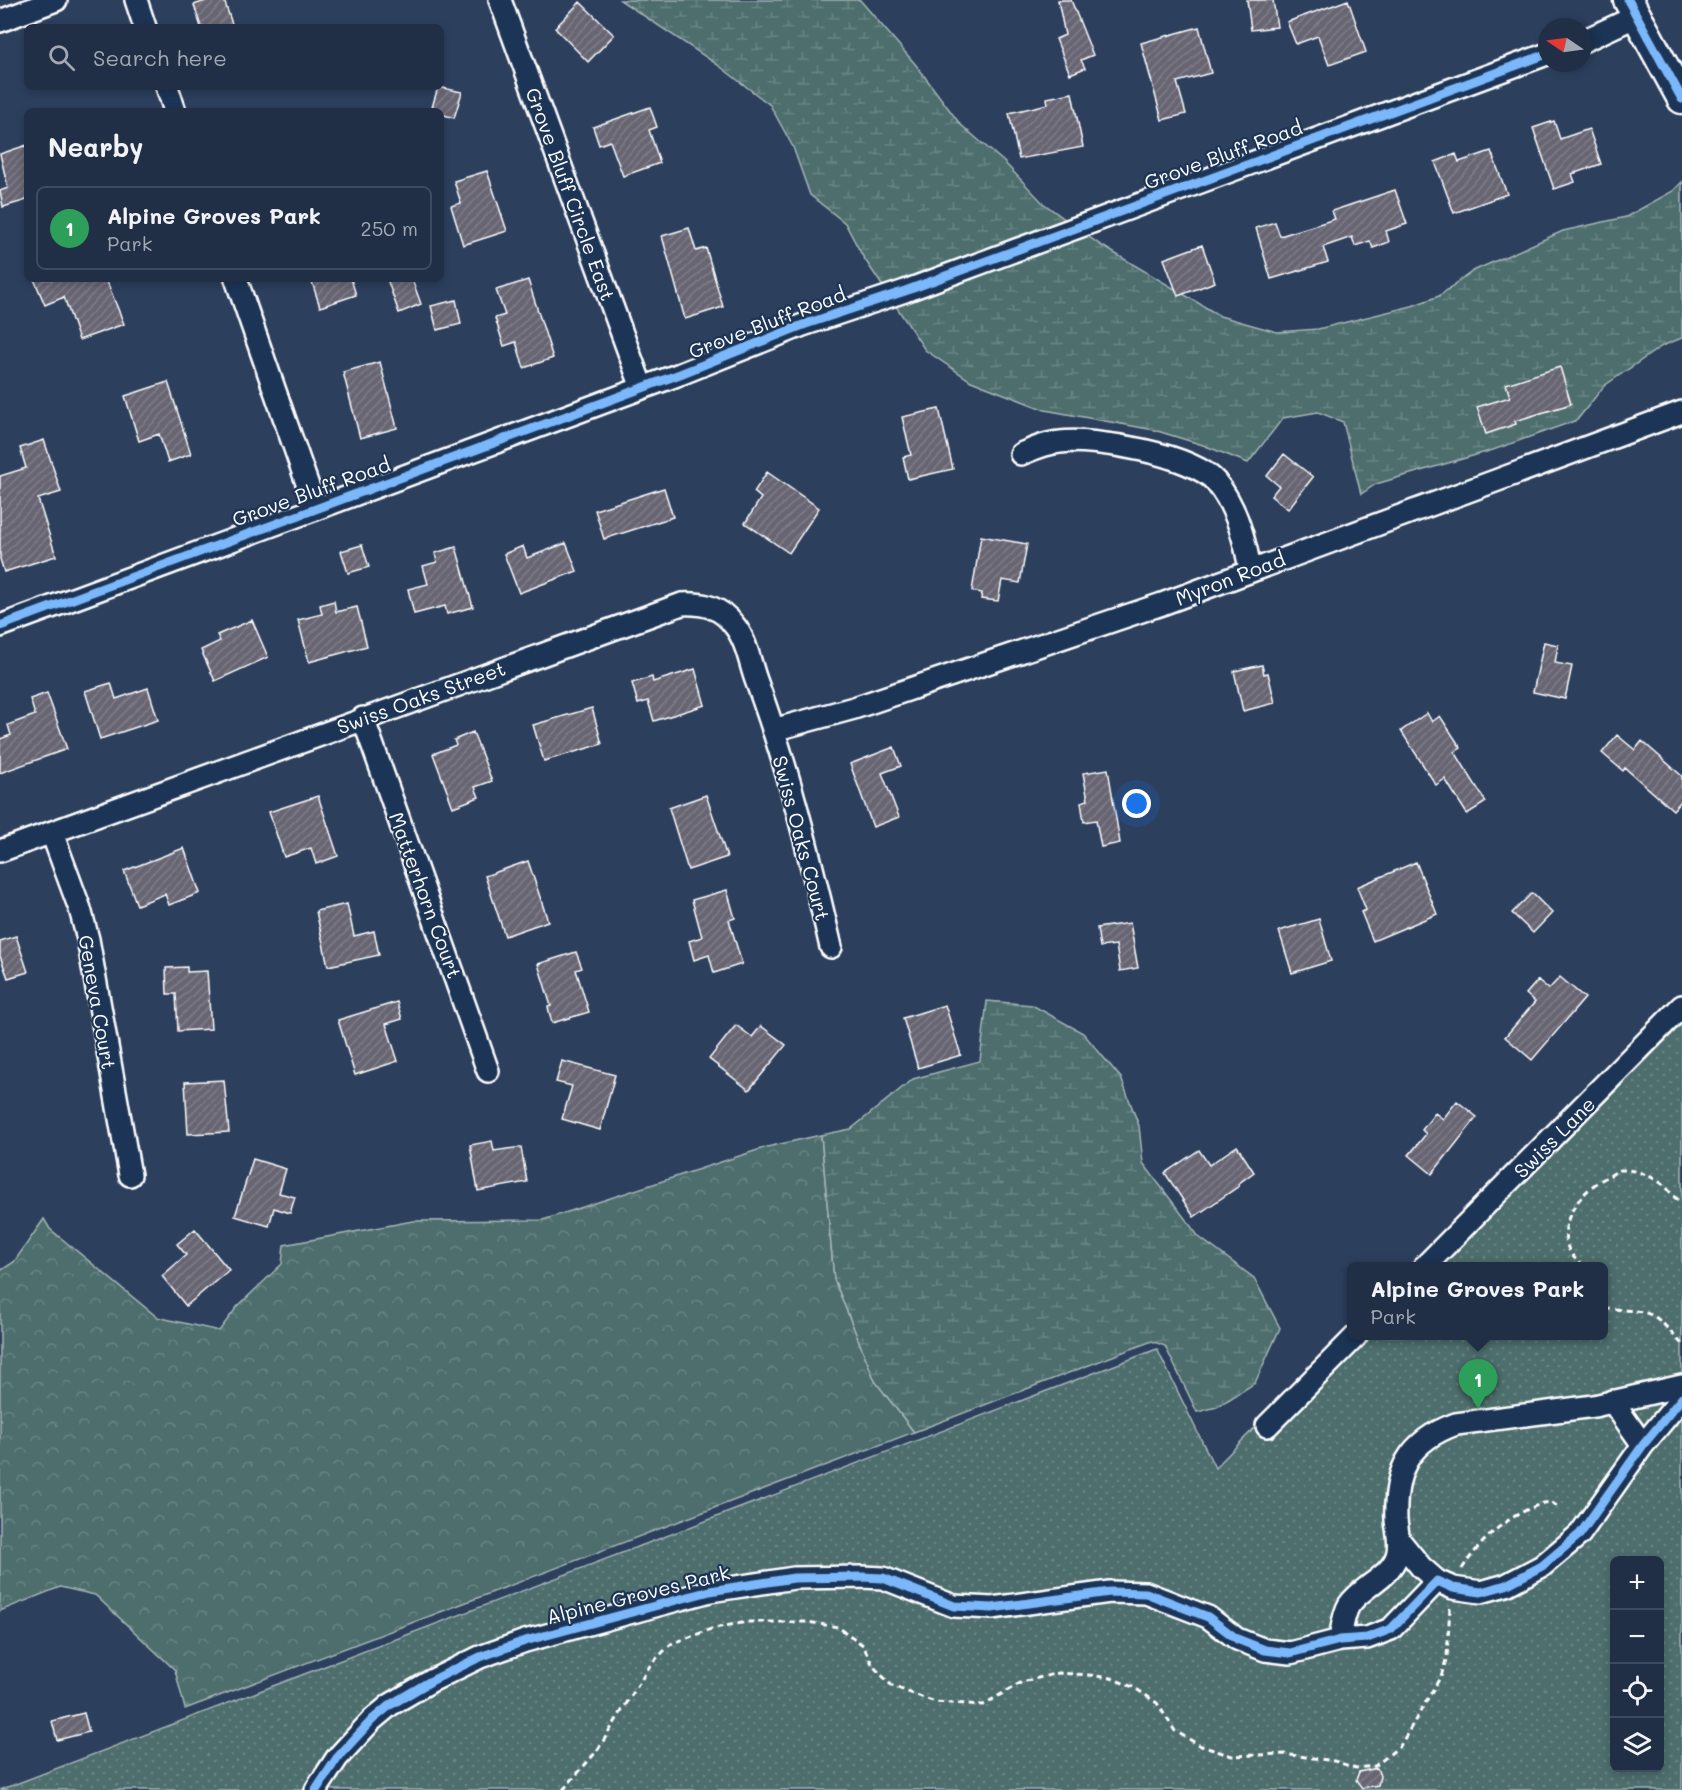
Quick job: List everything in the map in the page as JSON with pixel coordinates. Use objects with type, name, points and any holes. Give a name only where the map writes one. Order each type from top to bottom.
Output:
[{"type":"main road","points":[[1633,8],[1682,99]]},
{"type":"street","points":[[0,21],[56,0]]},
{"type":"street","points":[[135,0],[144,24]]},
{"type":"street","name":"Grove Bluff Circle East","points":[[500,0],[642,388]]},
{"type":"street","points":[[1592,35],[1633,8]]},
{"type":"street","name":"Grove Bluff Road","points":[[0,626],[642,388],[802,326],[906,291],[1538,57]]},
{"type":"street","points":[[168,90],[174,108]]},
{"type":"street","points":[[237,282],[316,509]]},
{"type":"street","name":"Myron Road","points":[[773,730],[854,708],[1021,653],[1682,412]]},
{"type":"street","points":[[1021,454],[1040,446],[1060,442],[1081,442],[1172,457],[1200,468],[1215,481],[1237,518],[1250,570]]},
{"type":"street","name":"Swiss Oaks Street","points":[[0,851],[682,604],[697,603],[725,615],[735,626],[773,730]]},
{"type":"street","name":"Matterhorn Court","points":[[363,718],[489,1071]]},
{"type":"street","name":"Swiss Oaks Court","points":[[773,730],[807,846],[831,947]]},
{"type":"street","name":"Geneva Court","points":[[52,833],[80,909],[88,939],[130,1175]]},
{"type":"street","name":"Swiss Lane","points":[[1429,1262],[1682,1006]]},
{"type":"street","points":[[1267,1426],[1351,1340]]},
{"type":"street","points":[[1340,1640],[1348,1606],[1360,1592],[1390,1568],[1397,1556],[1399,1540],[1396,1521],[1397,1481],[1411,1454],[1436,1431],[1456,1424],[1612,1401],[1682,1386]]},
{"type":"street","points":[[1399,1540],[1421,1567],[1445,1584],[1481,1592],[1506,1585],[1542,1566],[1580,1534],[1643,1445],[1682,1398]]},
{"type":"street","points":[[1612,1401],[1643,1445]]},
{"type":"street","name":"Alpine Groves Park","points":[[316,1790],[355,1736],[390,1705],[480,1657],[525,1641],[710,1591],[794,1578],[883,1578],[954,1606],[992,1608],[1110,1592],[1146,1593],[1208,1617],[1237,1639],[1265,1650],[1290,1653],[1340,1640],[1367,1638],[1391,1629],[1445,1584]]},
{"type":"path","points":[[1578,1262],[1572,1258],[1565,1242],[1568,1217],[1589,1187],[1620,1170],[1637,1172],[1654,1179],[1682,1201]]},
{"type":"path","points":[[1608,1308],[1619,1312],[1638,1312],[1654,1316],[1682,1344]]},
{"type":"path","points":[[563,1790],[597,1751],[651,1664],[671,1644],[714,1628],[747,1622],[808,1622],[838,1627],[863,1645],[873,1666],[892,1686],[935,1702],[983,1705],[1022,1682],[1058,1674],[1111,1678],[1135,1688],[1157,1703],[1175,1731],[1201,1746],[1232,1756],[1284,1754],[1334,1761],[1356,1768],[1375,1766],[1400,1746],[1441,1676],[1447,1657],[1445,1584],[1498,1526],[1522,1510],[1551,1502],[1558,1507]]},
{"type":"green space","points":[[620,0],[860,0],[916,65],[960,124],[1004,162],[1043,203],[1099,244],[1220,316],[1277,332],[1318,329],[1412,306],[1439,296],[1473,271],[1563,231],[1626,217],[1673,191],[1682,182],[1682,338],[1662,346],[1604,386],[1577,420],[1493,450],[1376,484],[1361,494],[1343,422],[1318,412],[1283,418],[1248,463],[1203,445],[1154,430],[1045,410],[971,381],[925,350],[862,255],[845,223],[810,195],[793,147],[770,105],[718,65]]},
{"type":"green space","points":[[1682,994],[1682,1790],[0,1790],[1157,1349],[1215,1468],[1347,1334],[1347,1340],[1608,1340],[1608,1262],[1418,1262]]},
{"type":"green space","points":[[987,1001],[1032,1005],[1083,1033],[1121,1078],[1139,1126],[1143,1163],[1199,1237],[1254,1278],[1280,1328],[1255,1383],[1217,1407],[1197,1412],[1165,1346],[1152,1341],[914,1432],[875,1381],[834,1279],[821,1135],[851,1129],[913,1079],[980,1061]]},
{"type":"green space","points":[[821,1135],[834,1279],[875,1381],[914,1432],[185,1709],[175,1670],[95,1595],[60,1587],[0,1611],[0,1271],[14,1262],[44,1219],[50,1229],[157,1317],[219,1331],[237,1307],[282,1264],[284,1245],[413,1221],[543,1220],[767,1147]]},
{"type":"building","points":[[208,0],[224,0],[232,24],[200,24],[194,5]]},
{"type":"building","points":[[1058,0],[1071,0],[1093,55],[1081,60],[1085,68],[1070,74],[1056,39],[1065,35]]},
{"type":"building","points":[[1247,0],[1273,0],[1277,27],[1251,30]]},
{"type":"building","points":[[1348,0],[1366,52],[1329,65],[1318,36],[1296,44],[1287,22]]},
{"type":"building","points":[[580,2],[614,35],[588,62],[555,28]]},
{"type":"building","points":[[1199,27],[1211,73],[1177,82],[1186,114],[1162,120],[1141,43]]},
{"type":"building","points":[[444,88],[462,92],[454,118],[444,115],[444,108],[432,108],[437,90]]},
{"type":"building","points":[[1072,93],[1083,147],[1019,159],[1009,113],[1048,104],[1047,98]]},
{"type":"building","points":[[650,107],[657,127],[649,130],[660,163],[623,176],[610,141],[599,145],[593,127]]},
{"type":"building","points":[[1554,121],[1560,139],[1589,129],[1601,164],[1572,174],[1575,182],[1554,189],[1533,128]]},
{"type":"building","points":[[24,146],[24,201],[3,207],[0,191],[8,188],[0,154]]},
{"type":"building","points":[[1491,151],[1507,194],[1454,213],[1435,162],[1456,154],[1459,162]]},
{"type":"building","points":[[487,171],[507,231],[463,245],[451,206],[461,203],[454,181]]},
{"type":"building","points":[[1395,190],[1407,224],[1386,231],[1389,242],[1373,248],[1370,241],[1355,246],[1352,237],[1323,247],[1328,262],[1271,279],[1256,228],[1275,222],[1280,236],[1335,219],[1332,211]]},
{"type":"building","points":[[689,228],[696,251],[706,248],[723,307],[685,319],[662,236]]},
{"type":"building","points":[[1202,245],[1215,282],[1178,296],[1164,259]]},
{"type":"building","points":[[528,280],[553,358],[524,368],[516,342],[504,346],[495,318],[505,315],[496,290]]},
{"type":"building","points":[[35,282],[107,282],[124,324],[79,340],[64,297],[45,305]]},
{"type":"building","points":[[312,282],[352,282],[356,295],[320,307]]},
{"type":"building","points":[[388,282],[413,282],[421,304],[399,313]]},
{"type":"building","points":[[456,300],[461,324],[437,330],[431,306]]},
{"type":"building","points":[[380,362],[397,428],[360,438],[343,372]]},
{"type":"building","points":[[1560,367],[1571,404],[1515,421],[1516,424],[1486,434],[1477,407],[1510,397],[1506,384]]},
{"type":"building","points":[[168,382],[191,454],[168,462],[159,434],[139,441],[125,396]]},
{"type":"building","points":[[939,409],[953,469],[908,479],[903,457],[911,455],[902,417]]},
{"type":"building","points":[[44,440],[61,492],[38,499],[56,556],[4,572],[0,559],[0,476],[26,468],[20,448]]},
{"type":"building","points":[[1284,454],[1313,477],[1288,509],[1271,496],[1279,486],[1267,476]]},
{"type":"building","points":[[767,472],[819,508],[789,553],[745,523],[761,498],[754,492]]},
{"type":"building","points":[[664,488],[673,517],[604,539],[595,510]]},
{"type":"building","points":[[981,536],[1027,544],[1020,583],[1002,580],[998,601],[981,599],[982,593],[972,591]]},
{"type":"building","points":[[566,543],[577,571],[519,593],[504,554],[523,546],[527,558]]},
{"type":"building","points":[[362,545],[369,567],[348,573],[341,551]]},
{"type":"building","points":[[456,547],[473,607],[447,614],[445,606],[414,614],[408,589],[428,584],[423,566],[437,562],[435,553]]},
{"type":"building","points":[[334,601],[336,612],[357,607],[367,646],[309,662],[298,620],[322,614],[320,605]]},
{"type":"building","points":[[252,620],[268,657],[215,681],[201,650],[220,641],[217,635]]},
{"type":"building","points":[[1544,642],[1558,645],[1555,663],[1572,666],[1565,699],[1533,692]]},
{"type":"building","points":[[1262,665],[1264,674],[1268,673],[1275,703],[1243,711],[1234,671]]},
{"type":"building","points":[[695,669],[705,705],[654,721],[648,701],[638,704],[632,683],[652,677],[653,682]]},
{"type":"building","points":[[111,683],[116,699],[148,688],[158,720],[100,739],[85,691]]},
{"type":"building","points":[[47,693],[67,749],[0,773],[0,739],[11,735],[8,725],[35,715],[30,699]]},
{"type":"building","points":[[592,708],[602,744],[544,761],[533,725]]},
{"type":"building","points":[[1427,713],[1432,722],[1440,716],[1461,748],[1455,752],[1486,802],[1467,814],[1445,779],[1436,785],[1401,731]]},
{"type":"building","points":[[473,732],[492,781],[475,787],[479,797],[453,807],[433,754],[456,745],[454,740]]},
{"type":"building","points":[[1617,735],[1635,750],[1642,741],[1682,776],[1682,800],[1673,810],[1625,768],[1623,771],[1602,753]]},
{"type":"building","points":[[894,747],[901,766],[882,773],[899,817],[873,827],[850,764]]},
{"type":"building","points":[[1108,769],[1120,843],[1101,847],[1096,820],[1084,822],[1081,802],[1088,800],[1083,773]]},
{"type":"building","points":[[706,795],[727,857],[688,870],[669,808]]},
{"type":"building","points":[[318,796],[338,856],[316,864],[311,848],[284,857],[269,812]]},
{"type":"building","points":[[184,848],[200,893],[169,905],[165,894],[137,905],[124,871]]},
{"type":"building","points":[[528,861],[548,921],[505,936],[485,876]]},
{"type":"building","points":[[1416,862],[1437,914],[1373,941],[1361,912],[1366,910],[1357,887]]},
{"type":"building","points":[[727,890],[735,918],[729,920],[742,964],[714,973],[709,955],[694,960],[689,941],[702,937],[692,900]]},
{"type":"building","points":[[1532,893],[1552,913],[1533,933],[1512,913]]},
{"type":"building","points":[[347,904],[354,936],[374,931],[379,955],[328,966],[316,911]]},
{"type":"building","points":[[1319,919],[1331,961],[1292,973],[1279,931]]},
{"type":"building","points":[[1130,923],[1138,968],[1120,971],[1116,945],[1100,947],[1097,928]]},
{"type":"building","points":[[16,936],[28,972],[8,978],[0,956],[0,941]]},
{"type":"building","points":[[576,952],[582,968],[576,970],[589,1012],[552,1023],[548,1007],[551,1006],[538,964]]},
{"type":"building","points":[[187,967],[187,972],[207,971],[211,1029],[178,1031],[176,994],[167,994],[166,968]]},
{"type":"building","points":[[1560,977],[1585,998],[1532,1060],[1505,1037],[1535,1002],[1526,994],[1538,980],[1549,989]]},
{"type":"building","points":[[397,1002],[402,1019],[386,1024],[398,1061],[355,1075],[338,1020]]},
{"type":"building","points":[[945,1005],[961,1055],[918,1068],[903,1018]]},
{"type":"building","points":[[736,1025],[752,1037],[761,1026],[786,1045],[749,1090],[709,1059]]},
{"type":"building","points":[[562,1061],[615,1075],[600,1130],[562,1119],[572,1086],[556,1082]]},
{"type":"building","points":[[224,1080],[229,1132],[188,1134],[185,1082]]},
{"type":"building","points":[[1457,1101],[1477,1117],[1432,1174],[1409,1155],[1426,1134],[1422,1130],[1435,1113],[1443,1119]]},
{"type":"building","points":[[492,1141],[494,1151],[521,1147],[527,1182],[478,1191],[470,1145]]},
{"type":"building","points":[[1237,1146],[1254,1172],[1238,1184],[1239,1186],[1194,1217],[1165,1173],[1199,1150],[1209,1165]]},
{"type":"building","points":[[253,1159],[286,1169],[279,1193],[295,1197],[290,1213],[274,1208],[269,1226],[235,1216]]},
{"type":"building","points":[[195,1229],[229,1270],[186,1306],[162,1276],[186,1255],[177,1244]]},
{"type":"building","points":[[84,1713],[89,1732],[57,1740],[52,1721]]},
{"type":"building","points":[[1377,1768],[1380,1776],[1378,1785],[1362,1788],[1356,1780],[1359,1772]]},
{"type":"cycle path","points":[[1628,0],[1682,99]]},
{"type":"cycle path","points":[[0,626],[680,374],[803,325],[905,291],[1538,57]]},
{"type":"cycle path","points":[[316,1790],[337,1758],[372,1720],[390,1705],[431,1681],[480,1657],[525,1641],[710,1591],[794,1578],[883,1578],[954,1606],[992,1608],[1110,1592],[1146,1593],[1208,1617],[1237,1639],[1265,1650],[1290,1653],[1340,1640],[1367,1638],[1391,1629],[1437,1581],[1453,1588],[1481,1592],[1506,1585],[1542,1566],[1580,1534],[1643,1445],[1682,1398]]},
{"type":"place","name":"Alpine Groves Park","points":[[1478,1409]]}]
